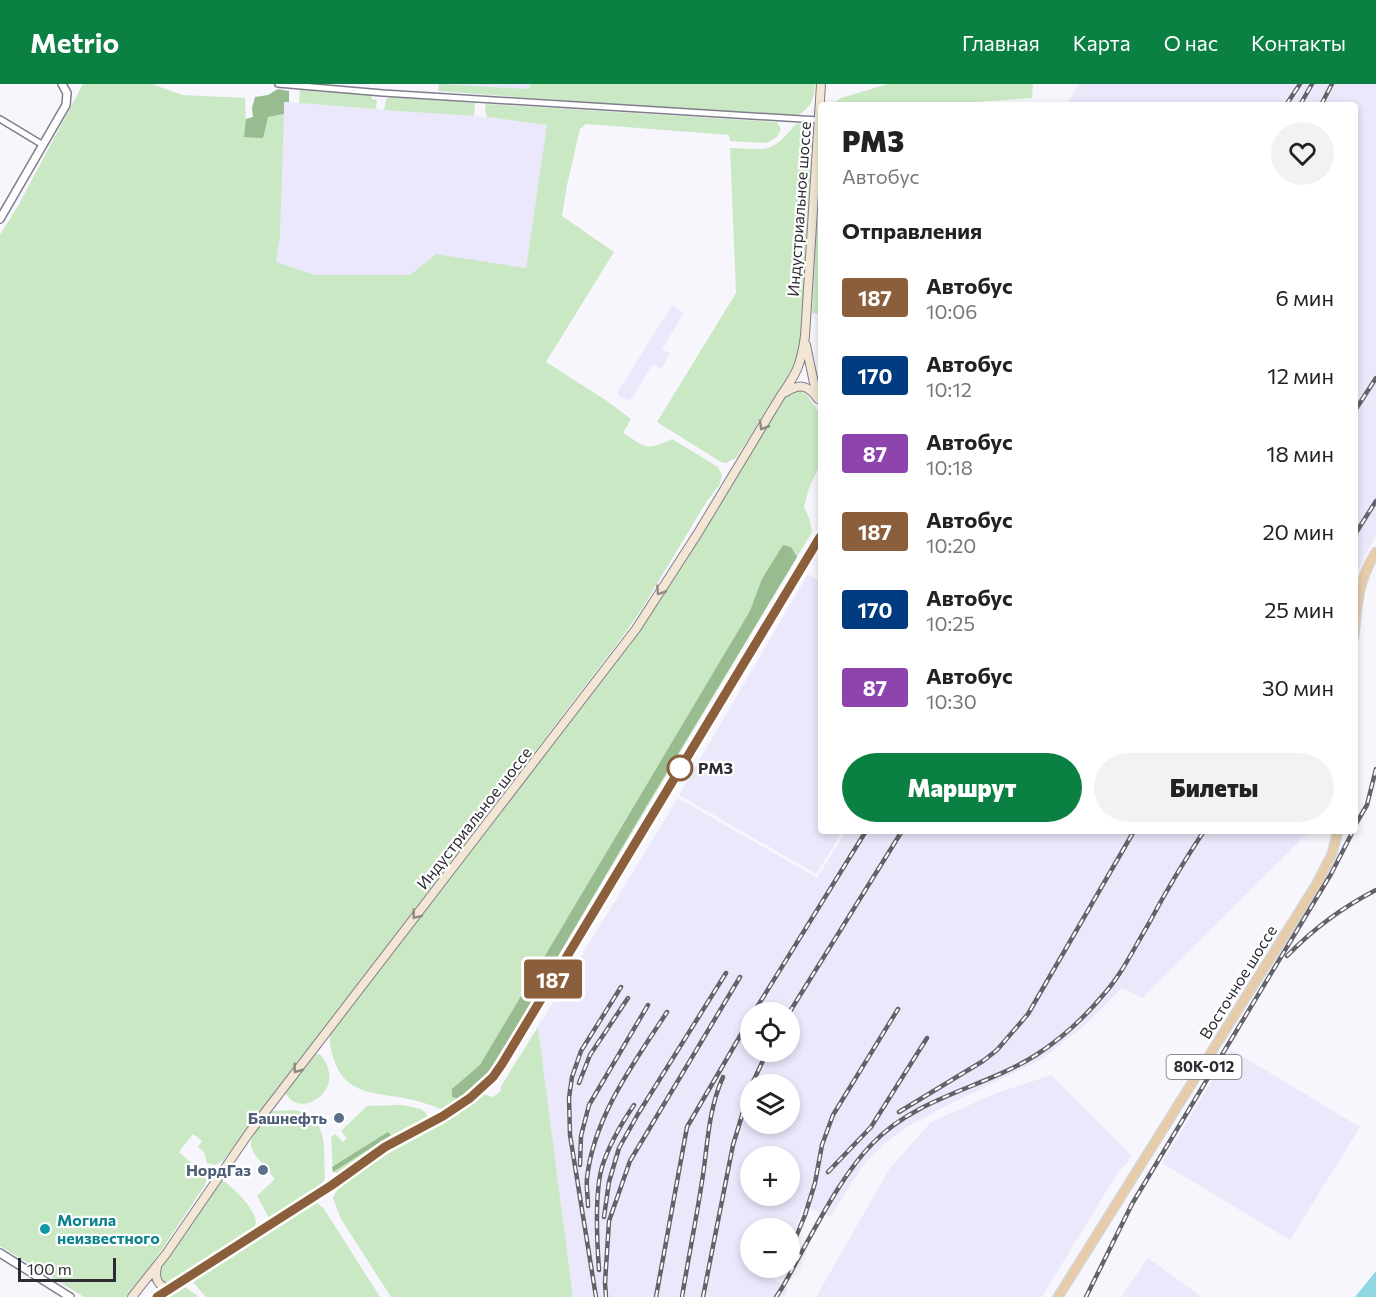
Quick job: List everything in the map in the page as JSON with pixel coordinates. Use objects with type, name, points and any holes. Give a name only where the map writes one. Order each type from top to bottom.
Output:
[{"type":"main road","name":"Индустриальное шоссе","points":[[820,102],[821,84]]},
{"type":"main road","name":"Индустриальное шоссе","points":[[132,1297],[249,1133],[636,629],[698,533],[800,366],[804,336],[818,120]]},
{"type":"main road","name":"Индустриальное шоссе","points":[[804,336],[818,395]]},
{"type":"main road","points":[[780,397],[795,386],[801,386],[818,398]]},
{"type":"main road","points":[[157,1297],[332,1185],[385,1147],[443,1116],[470,1098],[493,1077],[818,540]]},
{"type":"main road","points":[[1358,594],[1362,580],[1376,552]]},
{"type":"main road","name":"Восточное шоссе","points":[[1058,1297],[1316,885],[1332,854],[1337,834]]},
{"type":"main road","points":[[157,1265],[155,1276],[158,1284],[171,1289]]},
{"type":"street","points":[[0,219],[66,105],[67,93],[62,84]]},
{"type":"street","points":[[278,84],[383,93],[818,120]]},
{"type":"street","points":[[0,118],[43,145]]},
{"type":"street","points":[[0,1253],[70,1297]]},
{"type":"shaded area","points":[[432,84],[530,84],[529,89]]},
{"type":"shaded area","points":[[1079,84],[1376,84],[1376,535],[1358,569],[1358,102],[1068,102]]},
{"type":"shaded area","points":[[284,102],[487,117],[547,125],[526,268],[436,254],[410,275],[314,275],[276,262],[280,237]]},
{"type":"shaded area","points":[[672,305],[684,313],[662,349],[670,354],[661,369],[653,364],[630,401],[619,396],[617,393]]},
{"type":"shaded area","name":"РМЗ","points":[[808,574],[818,581],[818,834],[841,834],[816,874],[679,795]]},
{"type":"shaded area","points":[[678,798],[817,878],[844,834],[1307,834],[1142,998],[1122,988],[1084,1026],[1042,1059],[905,1128],[865,1163],[830,1217],[804,1205],[799,1218],[740,1218],[740,1278],[775,1278],[774,1280],[788,1288],[784,1297],[573,1297],[538,1027]]},
{"type":"shaded area","points":[[1232,1050],[1360,1127],[1290,1240],[1162,1163]]},
{"type":"shaded area","points":[[1051,1075],[1132,1156],[1115,1177],[1042,1297],[816,1297],[890,1168],[931,1122],[994,1094]]},
{"type":"shaded area","points":[[1148,1258],[1202,1297],[1121,1297]]},
{"type":"green space","points":[[83,84],[152,84],[182,95],[245,98],[244,137],[268,117],[284,114],[280,237],[276,262],[315,275],[410,275],[436,254],[526,268],[547,125],[487,117],[486,104],[777,122],[781,129],[777,137],[766,143],[730,141],[729,135],[586,124],[580,129],[562,216],[614,252],[546,362],[631,419],[623,433],[647,446],[672,439],[718,467],[722,475],[720,484],[707,501],[623,636],[223,1161],[215,1165],[207,1163],[204,1152],[198,1147],[202,1141],[193,1134],[179,1152],[207,1178],[205,1185],[152,1264],[126,1297],[84,1297],[0,1246],[0,235]]},
{"type":"green space","points":[[439,84],[529,89],[530,84],[815,84],[812,102],[799,115],[674,109],[438,91]]},
{"type":"green space","points":[[888,84],[1033,84],[1032,98],[974,102],[835,102]]},
{"type":"green space","points":[[278,89],[289,91],[289,102],[284,102],[284,114],[268,117],[263,138],[244,137],[246,119],[253,117],[252,108],[255,97],[268,95]]},
{"type":"green space","points":[[300,90],[371,95],[372,99],[377,100],[376,109],[299,103]]},
{"type":"green space","points":[[392,97],[475,103],[474,116],[384,110],[386,99]]},
{"type":"green space","points":[[802,123],[810,133],[812,146],[800,349],[796,363],[788,377],[736,458],[726,463],[721,462],[657,422],[736,293],[730,148],[768,148],[780,141],[796,124]]},
{"type":"green space","points":[[818,222],[818,314],[812,313]]},
{"type":"green space","points":[[799,390],[807,395],[818,411],[818,468],[804,507],[812,532],[488,1073],[444,1110],[413,1100],[373,1093],[355,1087],[341,1075],[336,1065],[331,1049],[330,1033],[636,635],[783,398]]},
{"type":"green space","points":[[783,545],[791,547],[797,557],[518,1024],[488,1073],[458,1099],[452,1097],[452,1089],[480,1065],[750,611],[762,579]]},
{"type":"green space","points":[[538,1027],[573,1297],[391,1297],[341,1219],[333,1198],[341,1182],[483,1094],[493,1097],[501,1091],[501,1086]]},
{"type":"green space","points":[[320,1054],[328,1067],[329,1080],[325,1090],[309,1103],[299,1104],[291,1100],[285,1091],[312,1055]]},
{"type":"green space","points":[[402,1105],[421,1109],[427,1114],[427,1119],[339,1174],[333,1172],[331,1137],[335,1134],[343,1142],[347,1138],[341,1131],[367,1106]]},
{"type":"green space","points":[[295,1110],[306,1114],[319,1127],[324,1146],[325,1178],[322,1184],[269,1218],[257,1196],[275,1179],[253,1152],[251,1140],[270,1111]]},
{"type":"green space","points":[[388,1132],[391,1135],[333,1172],[332,1167]]},
{"type":"green space","points":[[224,1181],[240,1195],[250,1208],[256,1221],[255,1227],[174,1280],[164,1284],[159,1279],[159,1269],[218,1182]]},
{"type":"green space","points":[[311,1202],[317,1203],[324,1209],[380,1297],[206,1297],[192,1281]]},
{"type":"green space","points":[[185,1287],[199,1297],[164,1297]]},
{"type":"water","points":[[1376,1271],[1376,1297],[1355,1297]]},
{"type":"railway","points":[[1288,102],[1300,84]]},
{"type":"railway","points":[[1302,102],[1312,84]]},
{"type":"railway","points":[[1323,102],[1332,84]]},
{"type":"railway","points":[[1358,406],[1376,378]]},
{"type":"railway","points":[[1358,530],[1376,501]]},
{"type":"railway","points":[[1358,820],[1367,805],[1376,769]]},
{"type":"railway","points":[[760,1002],[864,834]]},
{"type":"railway","points":[[796,1002],[900,834]]},
{"type":"railway","points":[[899,1112],[983,1061],[997,1050],[1028,1014],[1132,834]]},
{"type":"railway","points":[[776,1297],[833,1197],[852,1168],[873,1143],[910,1114],[1036,1055],[1063,1035],[1097,1003],[1122,969],[1202,834]]},
{"type":"railway","points":[[1086,1297],[1132,1204],[1331,874],[1351,834]]},
{"type":"railway","points":[[1287,956],[1329,919],[1376,890]]},
{"type":"railway","points":[[604,1217],[609,1182],[619,1148],[726,973]]},
{"type":"railway","points":[[606,1297],[609,1221],[630,1161],[740,977]]},
{"type":"railway","points":[[596,1297],[570,1135],[569,1098],[572,1077],[581,1051],[621,987]]},
{"type":"railway","points":[[579,1083],[590,1055],[628,998]]},
{"type":"railway","points":[[580,1165],[581,1136],[589,1105],[648,1005]]},
{"type":"railway","points":[[800,1227],[815,1183],[822,1145],[833,1115],[898,1009]]},
{"type":"railway","points":[[588,1206],[587,1178],[598,1133],[617,1091],[667,1012]]},
{"type":"railway","points":[[656,1297],[687,1127],[740,1036]]},
{"type":"railway","points":[[828,1172],[871,1127],[927,1038]]},
{"type":"railway","points":[[757,1074],[762,1062]]},
{"type":"railway","points":[[682,1297],[702,1184],[710,1121],[723,1077]]},
{"type":"railway","points":[[599,1270],[597,1218],[599,1178],[612,1143],[634,1105]]},
{"type":"railway","points":[[703,1297],[733,1145],[740,1122]]},
{"type":"bus line","name":"187","points":[[157,1297],[332,1185],[385,1147],[443,1116],[470,1098],[493,1077],[818,540]]},
{"type":"place","name":"РМЗ","points":[[680,768]]},
{"type":"place","name":"Башнефть","points":[[339,1118]]},
{"type":"place","name":"НордГаз","points":[[263,1170]]},
{"type":"place","name":"Могила неизвестного","points":[[45,1229]]}]
